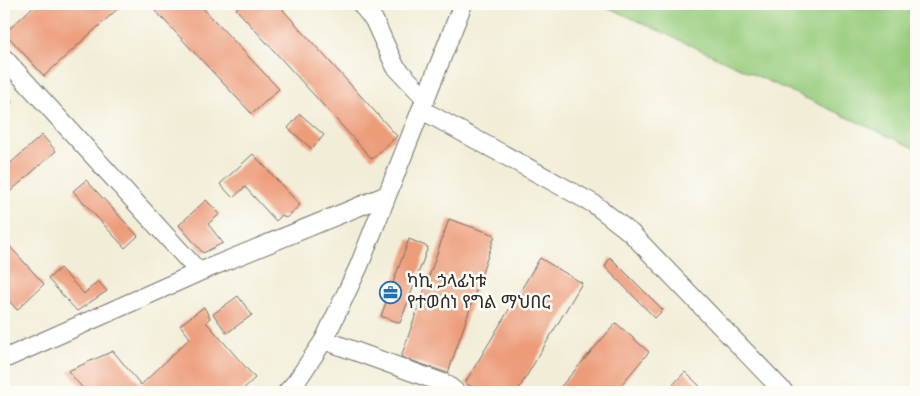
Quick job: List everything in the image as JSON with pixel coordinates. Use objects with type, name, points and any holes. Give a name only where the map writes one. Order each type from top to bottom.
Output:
[{"type":"street","points":[[361,4],[374,20],[396,66],[424,104],[594,204],[631,233],[784,392]]},
{"type":"street","points":[[287,392],[296,382],[324,340],[359,266],[463,4]]},
{"type":"street","points":[[4,58],[198,272]]},
{"type":"street","points":[[4,359],[198,272],[387,195]]},
{"type":"street","points":[[324,340],[446,384],[456,392]]},
{"type":"green space","points":[[606,4],[916,4],[916,149],[605,6]]},
{"type":"building","points":[[36,4],[123,4],[44,76],[5,33]]},
{"type":"building","points":[[149,4],[199,4],[279,89],[252,114]]},
{"type":"building","points":[[241,4],[289,4],[283,10],[397,136],[372,159],[236,9]]},
{"type":"building","points":[[4,92],[12,102],[4,109]]},
{"type":"building","points":[[300,114],[324,135],[312,149],[288,128]]},
{"type":"building","points":[[42,135],[56,151],[4,197],[4,169]]},
{"type":"building","points":[[253,154],[300,205],[286,218],[282,215],[276,221],[245,187],[233,198],[220,184]]},
{"type":"building","points":[[86,180],[138,236],[125,248],[73,191]]},
{"type":"building","points":[[206,200],[220,214],[208,224],[223,243],[203,253],[179,225]]},
{"type":"building","points":[[449,219],[495,235],[448,373],[401,357]]},
{"type":"building","points":[[409,239],[428,247],[400,323],[381,316]]},
{"type":"building","points":[[4,240],[44,284],[17,310],[4,295]]},
{"type":"building","points":[[610,257],[663,310],[655,318],[605,267]]},
{"type":"building","points":[[540,258],[582,283],[517,392],[481,392],[465,383]]},
{"type":"building","points":[[60,268],[84,294],[98,281],[107,291],[77,311],[48,279]]},
{"type":"building","points":[[238,296],[252,315],[227,333],[213,314]]},
{"type":"building","points":[[204,307],[210,318],[206,322],[255,378],[240,392],[86,392],[68,371],[113,351],[141,385],[190,338],[180,325]]},
{"type":"building","points":[[616,323],[649,352],[615,392],[556,392]]},
{"type":"building","points":[[685,372],[706,392],[666,392]]},
{"type":"place","name":"ካኪ ኃላፊነቱ የተወሰነ የግል ማህበር","points":[[391,292]]}]
